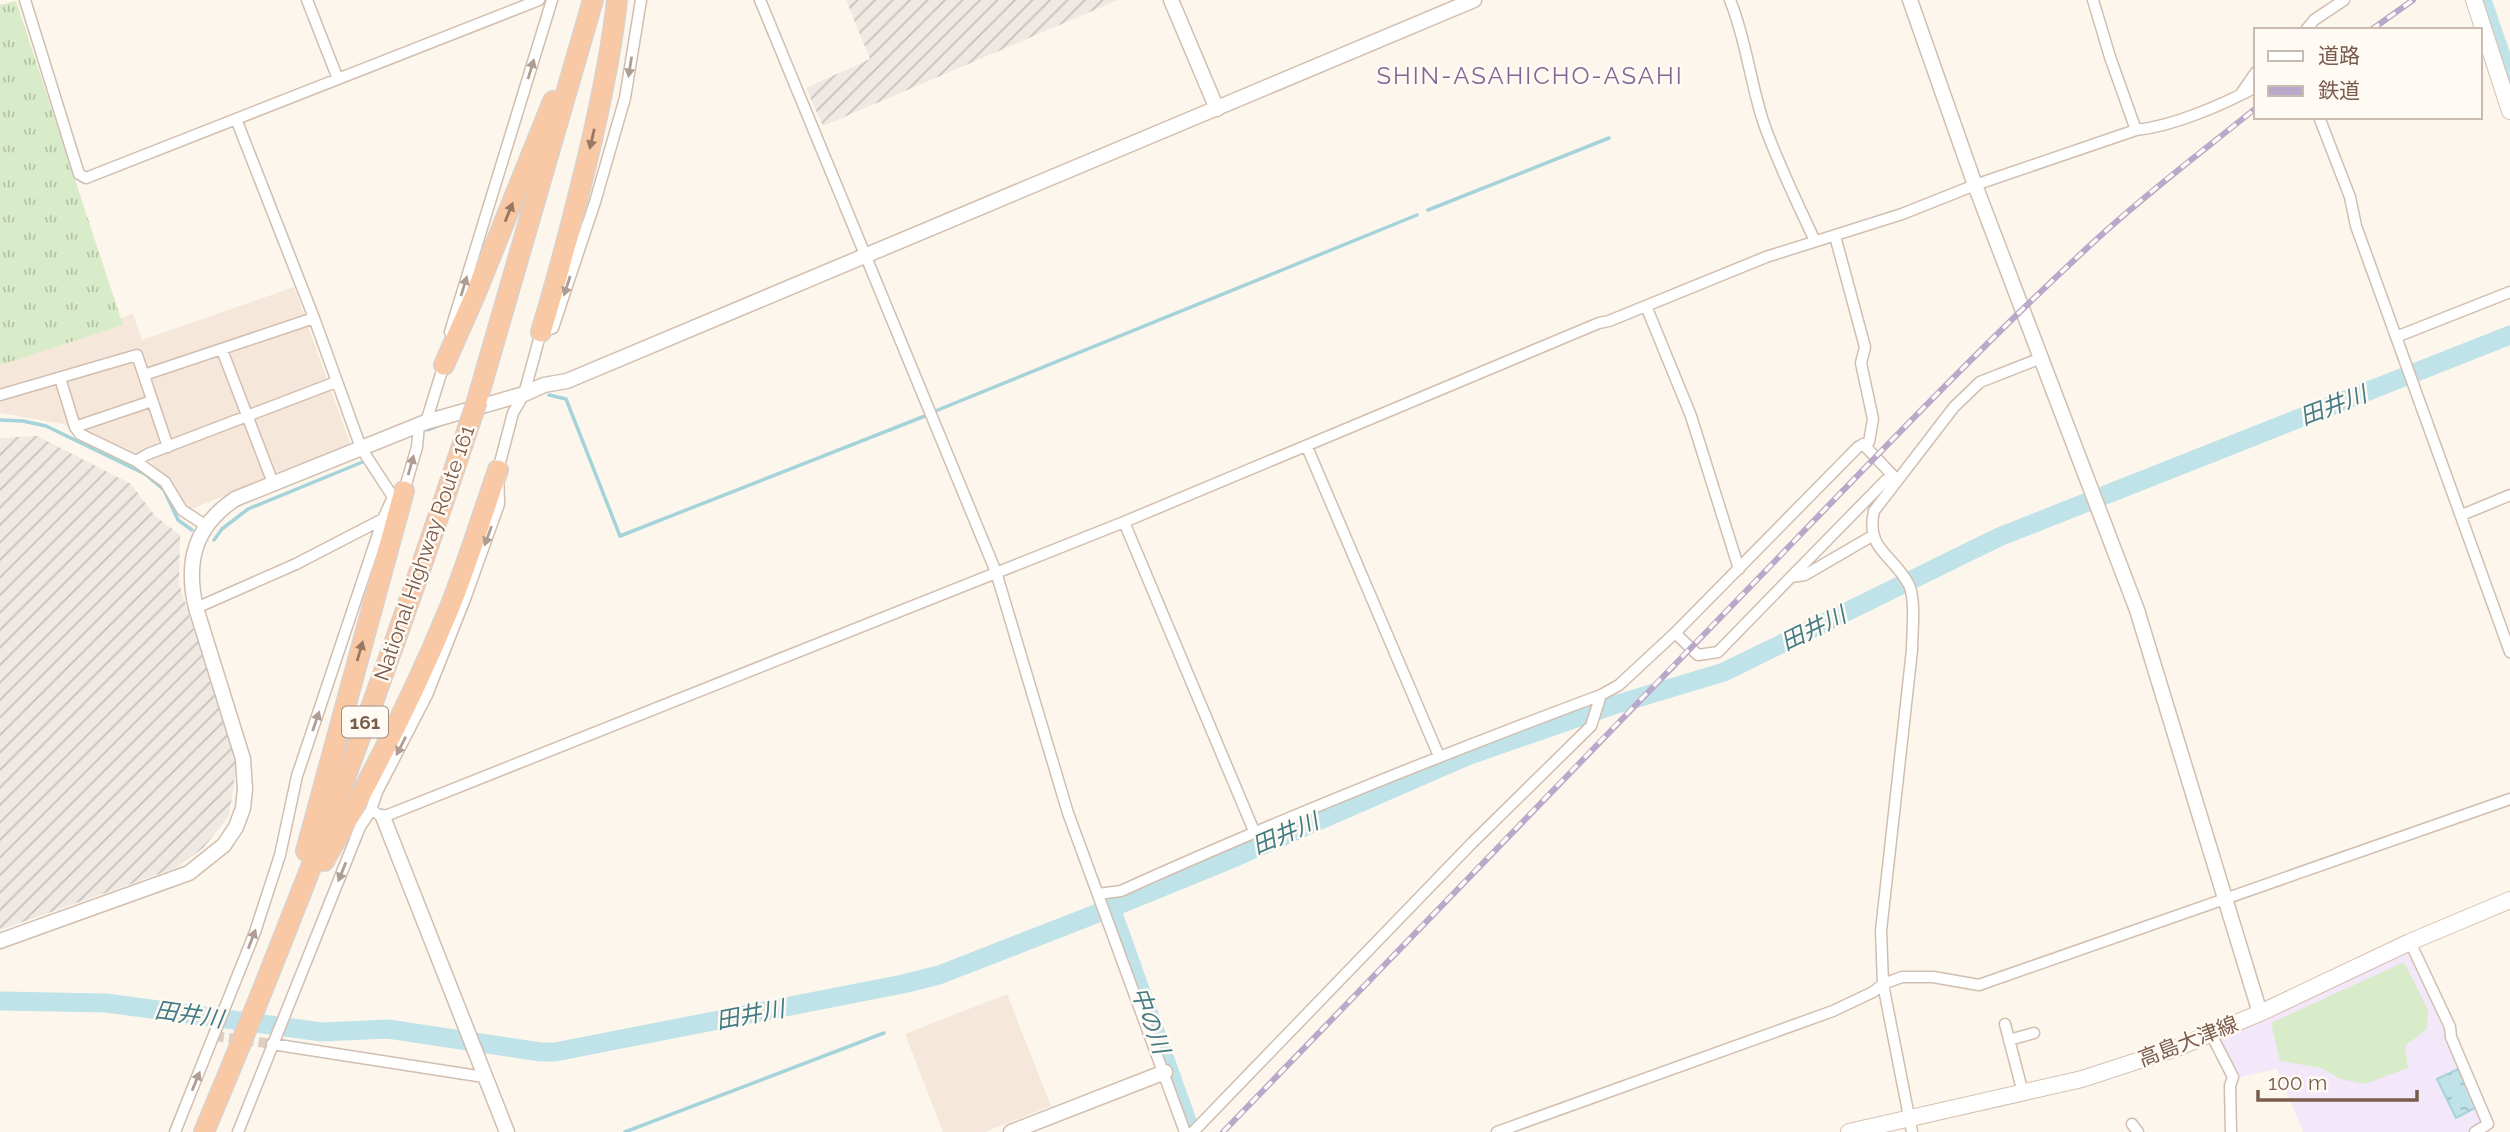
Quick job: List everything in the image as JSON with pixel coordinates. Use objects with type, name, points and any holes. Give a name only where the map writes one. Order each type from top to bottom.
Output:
[{"type":"highway","points":[[444,365],[553,102],[584,0]]},
{"type":"highway","name":"National Highway Route 161","points":[[204,1132],[297,907],[442,508],[477,401],[593,0]]},
{"type":"highway","points":[[541,332],[568,243],[601,100],[614,34],[617,0]]},
{"type":"highway","points":[[297,907],[372,777],[393,735],[450,606],[498,470]]},
{"type":"highway","points":[[297,907],[317,807],[398,494]]},
{"type":"main road","points":[[2474,0],[2510,111]]},
{"type":"main road","name":"高島大津線","points":[[1849,1132],[1911,1125],[2082,1079],[2211,1034],[2410,942],[2510,900]]},
{"type":"street","points":[[25,0],[79,174],[86,178],[538,0]]},
{"type":"street","points":[[307,0],[338,79]]},
{"type":"street","points":[[175,1132],[286,854],[298,776],[383,519],[398,494],[444,365],[446,343],[552,0]]},
{"type":"street","points":[[507,1132],[377,814],[377,792],[426,695],[454,631],[499,505],[498,470],[513,413],[524,394],[541,332],[553,328],[595,202],[625,98],[641,0]]},
{"type":"street","points":[[760,0],[864,258],[996,572],[1068,814],[1185,1132]]},
{"type":"street","points":[[1171,0],[1217,109]]},
{"type":"street","points":[[0,941],[189,873],[224,845],[236,827],[243,808],[245,789],[243,759],[196,608],[192,560],[205,525],[221,508],[235,499],[423,424],[524,394],[544,384],[567,381],[1474,0]]},
{"type":"street","points":[[1730,0],[1739,22],[1763,119],[1778,160],[1815,241]]},
{"type":"street","points":[[1910,0],[1975,185],[2137,610],[2260,1013]]},
{"type":"street","points":[[2093,0],[2136,130]]},
{"type":"street","points":[[2308,28],[2314,20],[2344,0]]},
{"type":"street","points":[[2239,95],[2254,75]]},
{"type":"street","points":[[238,1132],[357,828],[377,814],[1124,522],[1599,323],[1766,257],[1902,214],[1975,185],[2136,130],[2158,128],[2176,122],[2254,88]]},
{"type":"street","points":[[236,119],[314,318],[360,448],[398,494]]},
{"type":"street","points":[[2320,119],[2350,197],[2356,226],[2510,652]]},
{"type":"street","points":[[1098,894],[1121,891],[1254,831],[1439,756],[1600,698],[1619,685],[1675,633],[1858,447],[1869,442],[1873,419],[1861,363],[1866,347],[1835,236]]},
{"type":"street","points":[[2396,337],[2510,292]]},
{"type":"street","points":[[1646,306],[1691,416],[1739,569]]},
{"type":"street","points":[[144,375],[314,318]]},
{"type":"street","points":[[222,350],[273,483]]},
{"type":"street","points":[[0,395],[137,355],[168,447]]},
{"type":"street","points":[[1911,1125],[1883,984],[1881,930],[1912,650],[1913,616],[1909,586],[1872,536],[1871,525],[1874,510],[1954,407],[1980,382],[2041,358]]},
{"type":"street","points":[[60,378],[75,427],[80,434],[136,461],[165,482],[182,510],[205,525]]},
{"type":"street","points":[[136,461],[336,382]]},
{"type":"street","points":[[75,427],[152,401]]},
{"type":"street","points":[[1863,444],[1897,480]]},
{"type":"street","points":[[1307,447],[1439,756]]},
{"type":"street","points":[[1675,633],[1698,655],[1718,652],[1886,480],[1897,480]]},
{"type":"street","points":[[2462,515],[2510,495]]},
{"type":"street","points":[[196,608],[296,564],[383,519]]},
{"type":"street","points":[[1124,522],[1254,831]]},
{"type":"street","points":[[1791,577],[1805,575],[1872,536]]},
{"type":"street","points":[[1193,1132],[1463,852],[1591,726],[1600,698]]},
{"type":"street","points":[[1497,1132],[1833,1011],[1873,992],[1883,984],[1902,977],[1933,977],[1979,985],[2510,799]]},
{"type":"street","points":[[2410,942],[2450,1027],[2451,1037],[2488,1124],[2475,1132]]},
{"type":"street","points":[[2005,1024],[2023,1093]]},
{"type":"street","points":[[2009,1040],[2034,1033]]},
{"type":"street","points":[[2211,1034],[2233,1077],[2230,1086],[2231,1132]]},
{"type":"street","points":[[273,1041],[484,1077]]},
{"type":"street","points":[[1012,1132],[1165,1072]]},
{"type":"shaded area","points":[[846,0],[1118,0],[823,126],[806,88],[870,59]]},
{"type":"shaded area","points":[[294,287],[351,446],[191,509],[150,461],[63,424],[0,413],[0,357],[133,314],[142,340]]},
{"type":"shaded area","points":[[37,436],[131,484],[155,516],[180,535],[179,584],[237,762],[229,816],[203,848],[176,868],[0,930],[0,438]]},
{"type":"shaded area","points":[[2406,951],[2479,1110],[2480,1120],[2477,1126],[2467,1132],[2303,1132],[2277,1069],[2239,1077],[2219,1037]]},
{"type":"shaded area","points":[[1007,994],[1051,1106],[985,1132],[943,1132],[905,1034]]},
{"type":"green space","points":[[16,1],[123,325],[0,365],[0,5]]},
{"type":"green space","points":[[2404,962],[2428,1010],[2427,1029],[2405,1046],[2408,1068],[2365,1084],[2340,1079],[2321,1068],[2280,1061],[2271,1023]]},
{"type":"water","points":[[2458,1069],[2477,1107],[2456,1118],[2437,1079]]},
{"type":"waterway","points":[[2482,0],[2510,82]]},
{"type":"waterway","points":[[1428,210],[1609,138]]},
{"type":"waterway","points":[[933,412],[1417,215]]},
{"type":"waterway","name":"田井川","points":[[0,1001],[106,1003],[322,1032],[388,1029],[555,1052],[939,975],[1224,862],[1467,756],[1611,706],[1724,672],[1999,537],[2510,335]]},
{"type":"waterway","points":[[549,395],[566,399],[620,536],[925,416]]},
{"type":"waterway","points":[[0,420],[46,426],[145,474],[164,490],[178,520],[192,530]]},
{"type":"waterway","points":[[428,430],[443,424]]},
{"type":"waterway","points":[[214,540],[222,529],[248,509],[365,461]]},
{"type":"waterway","name":"中の川","points":[[1111,908],[1191,1132]]},
{"type":"waterway","points":[[625,1132],[884,1033]]},
{"type":"tunnel","points":[[214,1036],[272,1044]]},
{"type":"railway","points":[[2374,28],[2413,0]]},
{"type":"railway","points":[[1223,1132],[1975,356],[2117,221],[2254,110]]},
{"type":"district","name":"SHIN-ASAHICHO-ASAHI","points":[[1530,75]]}]
